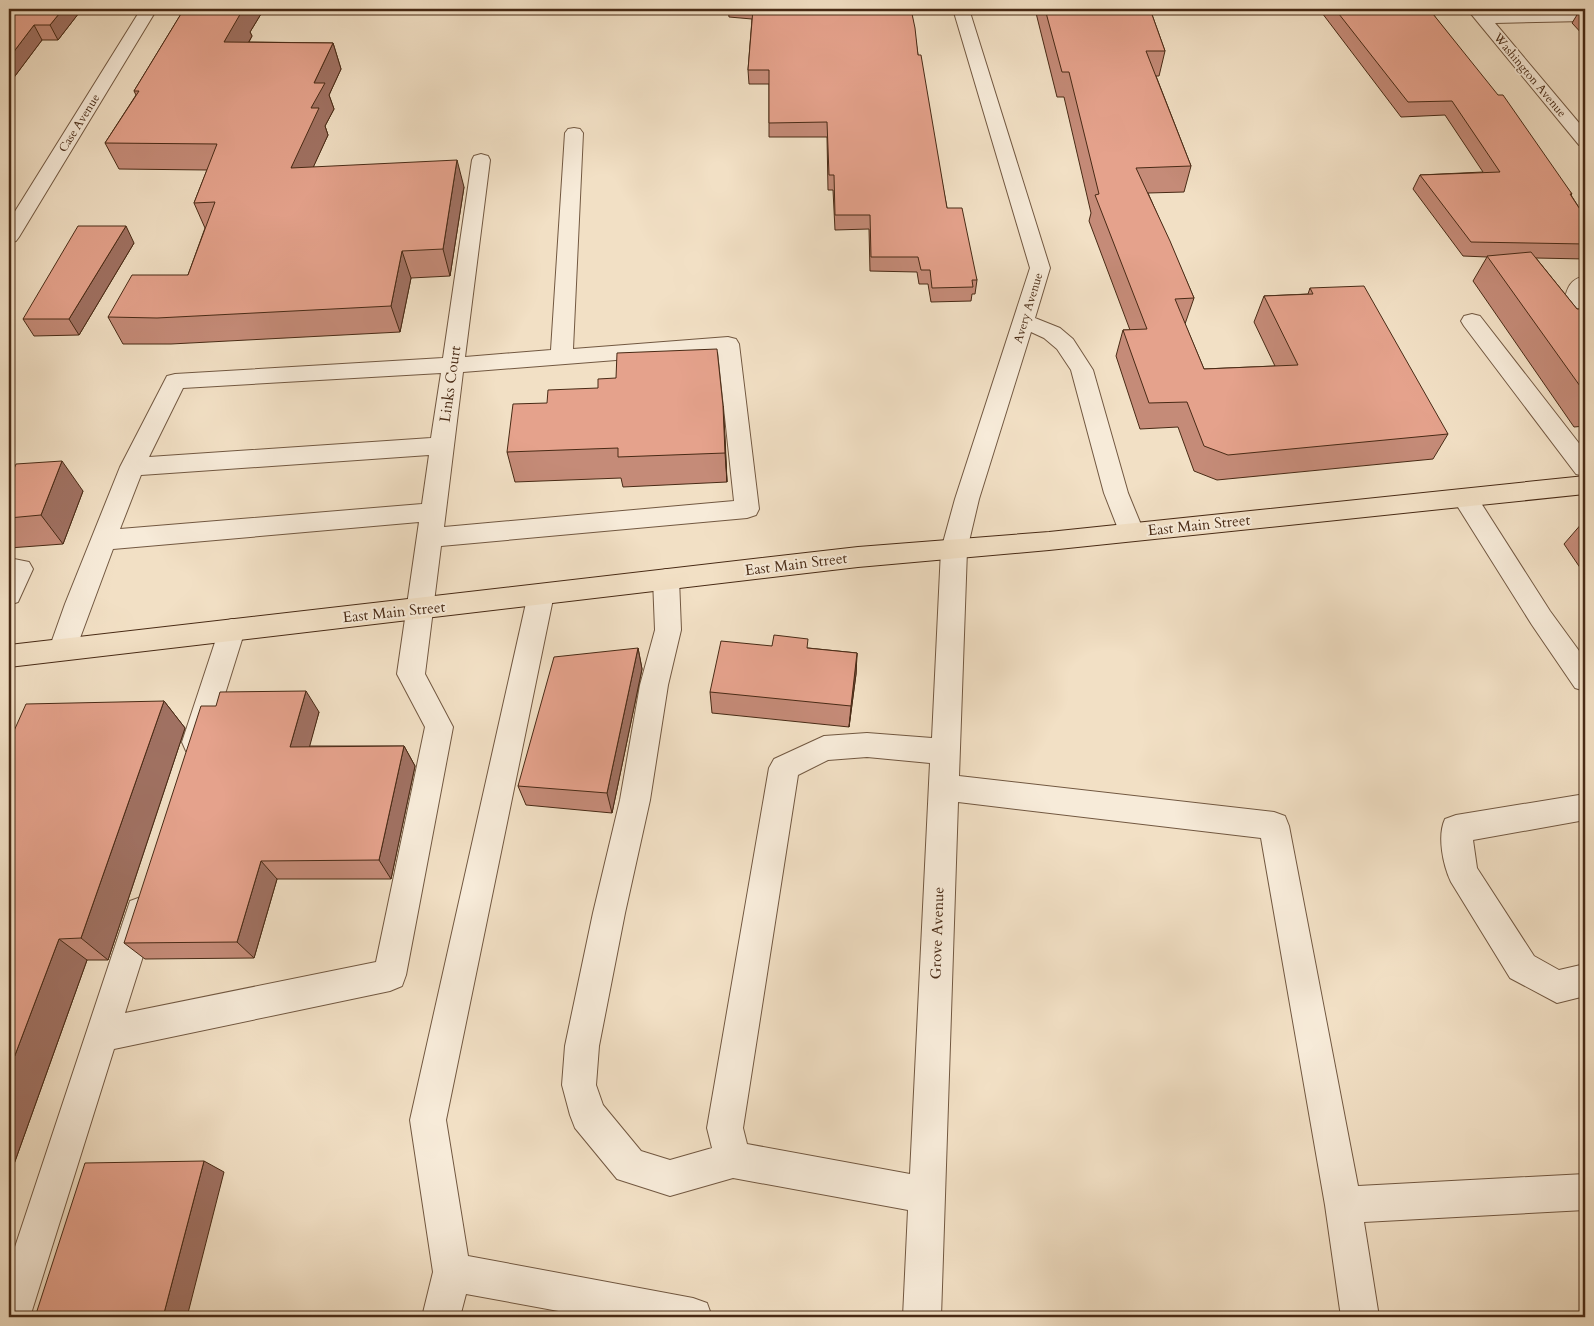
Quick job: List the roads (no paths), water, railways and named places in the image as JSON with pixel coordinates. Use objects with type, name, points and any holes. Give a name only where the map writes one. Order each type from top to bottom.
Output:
[{"type":"main road","name":"East Main Street","points":[[9,656],[858,557],[954,550],[1585,485]]},
{"type":"street","name":"Case Avenue","points":[[9,237],[149,9]]},
{"type":"street","name":"Avery Avenue","points":[[954,550],[967,499],[1040,268],[961,9]]},
{"type":"street","points":[[1479,13],[1585,16]]},
{"type":"street","name":"Washington Avenue","points":[[1479,13],[1585,141]]},
{"type":"street","points":[[562,357],[574,133]]},
{"type":"street","name":"Links Court","points":[[101,1035],[390,975],[439,727],[411,674],[482,160]]},
{"type":"street","points":[[1585,282],[1578,287],[1575,302],[1585,316]]},
{"type":"street","points":[[1024,321],[1060,337],[1077,359],[1082,370],[1116,493],[1131,532]]},
{"type":"street","points":[[1472,321],[1585,468]]},
{"type":"street","points":[[63,649],[78,604],[132,467],[175,382],[453,365],[728,344],[747,508],[429,538]]},
{"type":"street","points":[[132,467],[442,446]]},
{"type":"street","points":[[1465,498],[1542,618],[1585,680]]},
{"type":"street","points":[[104,540],[432,512]]},
{"type":"street","name":"Grove Avenue","points":[[922,1317],[954,550]]},
{"type":"street","points":[[9,595],[13,570]]},
{"type":"street","points":[[666,579],[668,630],[654,685],[635,800],[609,913],[584,1037],[579,1085],[588,1115],[630,1166],[670,1178],[732,1160],[927,1195]]},
{"type":"street","points":[[441,1317],[452,1272],[428,1120],[541,594]]},
{"type":"street","points":[[186,772],[232,630]]},
{"type":"street","points":[[732,1160],[725,1128],[784,768],[824,748],[867,746],[945,752]]},
{"type":"street","points":[[943,787],[1274,826],[1342,1205],[1360,1317]]},
{"type":"street","points":[[1585,807],[1456,829],[1462,872],[1522,967],[1557,986],[1585,980]]},
{"type":"street","points":[[11,1317],[150,885]]},
{"type":"street","points":[[1342,1205],[1585,1192]]},
{"type":"street","points":[[452,1272],[693,1317]]}]
